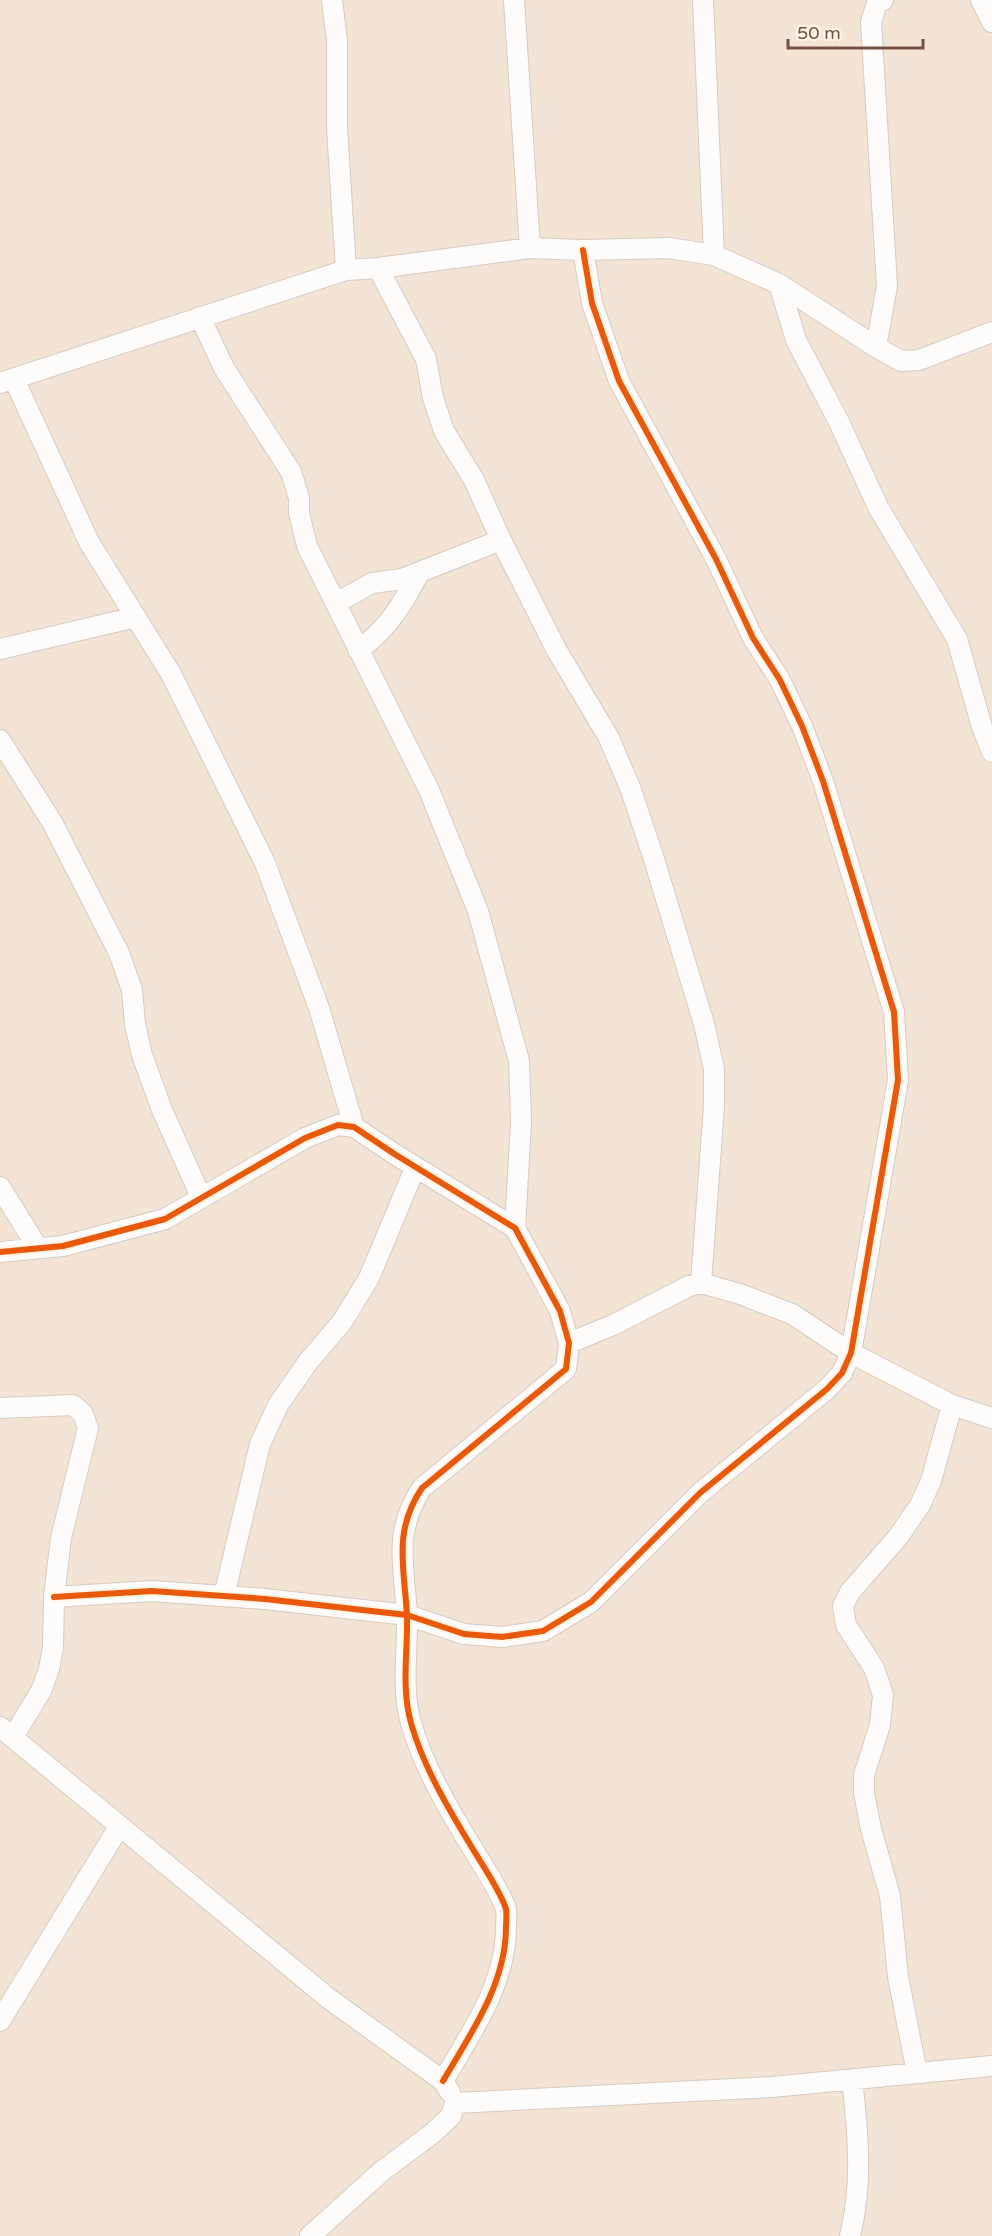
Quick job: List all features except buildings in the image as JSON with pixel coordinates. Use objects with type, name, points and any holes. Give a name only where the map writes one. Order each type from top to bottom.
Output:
[{"type":"street","points":[[332,0],[338,41],[337,128],[346,270]]},
{"type":"street","points":[[514,0],[530,248]]},
{"type":"street","points":[[703,0],[714,255]]},
{"type":"street","points":[[876,347],[886,286],[870,22],[877,3],[883,0]]},
{"type":"street","points":[[981,0],[992,22]]},
{"type":"street","points":[[354,1127],[318,1008],[265,863],[171,674],[89,542],[7,381],[346,270],[378,268],[530,248],[583,250],[669,248],[714,255],[778,284],[901,361],[919,360],[992,332]]},
{"type":"street","points":[[54,1597],[152,1591],[224,1596],[407,1616],[464,1634],[502,1637],[543,1631],[591,1602],[700,1493],[827,1389],[842,1373],[850,1353],[898,1080],[894,1012],[823,781],[802,726],[780,680],[753,638],[716,559],[619,381],[592,303],[583,250]]},
{"type":"street","points":[[378,268],[426,359],[433,398],[444,431],[474,480],[501,540],[556,649],[609,738],[631,790],[673,919],[704,1024],[714,1069],[714,1107],[701,1283]]},
{"type":"street","points":[[778,284],[796,340],[839,422],[878,507],[957,639],[982,727],[992,752]]},
{"type":"street","points":[[200,317],[224,368],[291,472],[299,498],[299,513],[307,546],[429,790],[478,911],[519,1061],[520,1122],[514,1228]]},
{"type":"street","points":[[336,603],[372,583],[402,579],[501,540]]},
{"type":"street","points":[[358,650],[375,638],[401,607],[419,573]]},
{"type":"street","points":[[0,649],[136,616]]},
{"type":"street","points":[[0,740],[52,822],[118,953],[132,990],[135,1024],[142,1055],[162,1110],[201,1197]]},
{"type":"street","points":[[0,1252],[63,1246],[165,1219],[305,1138],[338,1125],[354,1127],[514,1228],[560,1311],[570,1342],[566,1369],[422,1488],[412,1503],[404,1527],[401,1563],[407,1616],[405,1676],[410,1722],[426,1762],[456,1822],[490,1878],[506,1910],[506,1946],[492,1995],[443,2081]]},
{"type":"street","points":[[224,1596],[260,1444],[278,1405],[308,1362],[342,1322],[369,1278],[416,1168]]},
{"type":"street","points":[[0,1187],[38,1248]]},
{"type":"street","points":[[570,1342],[613,1325],[689,1286],[701,1283],[740,1294],[792,1314],[850,1353],[952,1405],[992,1418]]},
{"type":"street","points":[[0,1408],[73,1405],[83,1414],[88,1428],[61,1538],[54,1597],[54,1647],[49,1669],[41,1691],[6,1732],[328,1998],[443,2081],[455,2103],[451,2116],[433,2133],[382,2171],[310,2236]]},
{"type":"street","points":[[916,2073],[898,1977],[890,1896],[871,1829],[864,1793],[864,1775],[880,1725],[883,1695],[874,1668],[846,1625],[843,1606],[850,1592],[898,1537],[920,1505],[931,1481],[952,1405]]},
{"type":"street","points":[[0,2021],[119,1827]]},
{"type":"street","points":[[455,2103],[772,2087],[992,2066]]},
{"type":"street","points":[[850,2236],[858,2180],[858,2136],[852,2079]]},
{"type":"shaded area","points":[[0,0],[992,0],[992,2236],[0,2236]]},
{"type":"cycle path","points":[[54,1597],[152,1591],[265,1599],[407,1615],[464,1634],[502,1637],[543,1631],[591,1602],[700,1493],[827,1389],[842,1373],[851,1353],[898,1080],[894,1012],[823,781],[802,726],[780,680],[753,638],[716,559],[619,381],[592,303],[583,250]]},
{"type":"cycle path","points":[[0,1252],[63,1246],[165,1219],[305,1138],[338,1125],[354,1127],[515,1228],[560,1311],[569,1343],[566,1369],[422,1488],[407,1519],[404,1534],[402,1549],[407,1615],[406,1696],[411,1723],[422,1755],[437,1786],[495,1885],[506,1911],[504,1948],[493,1988],[475,2026],[443,2081]]}]
